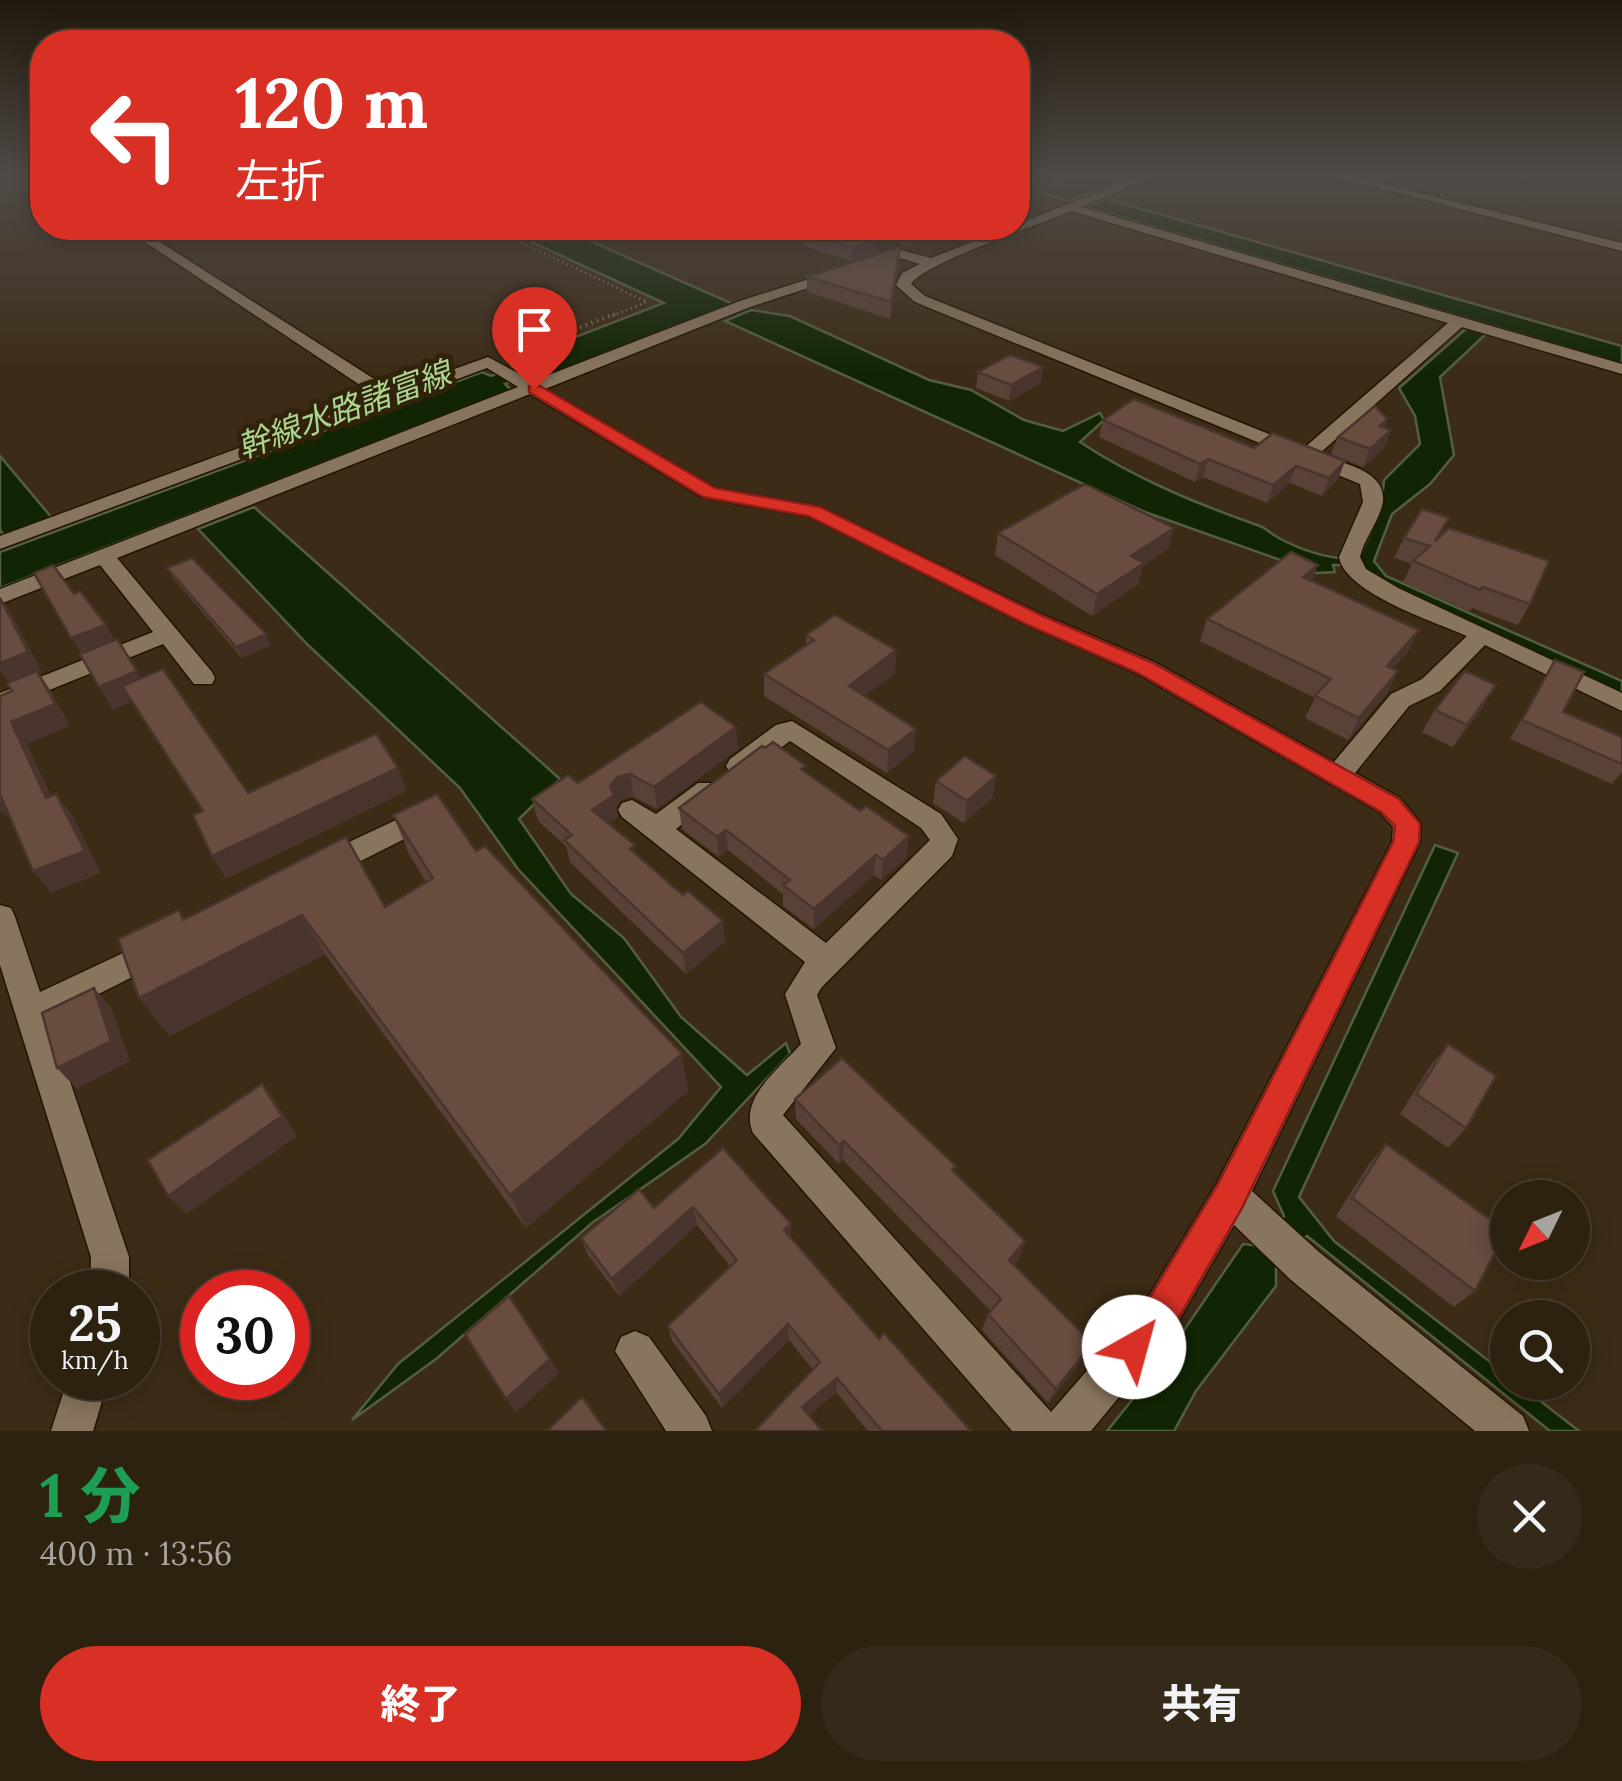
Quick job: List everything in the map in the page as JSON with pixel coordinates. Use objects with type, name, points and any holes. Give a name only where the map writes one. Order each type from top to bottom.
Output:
[{"type":"street","points":[[151,242],[390,398]]},
{"type":"street","points":[[983,242],[907,276],[903,285],[910,294],[1357,474],[1372,485],[1373,504],[1350,562],[1370,582],[1622,703]]},
{"type":"street","points":[[1207,242],[1622,369]]},
{"type":"street","points":[[883,244],[900,254],[932,263]]},
{"type":"street","points":[[0,543],[390,398],[511,375],[900,254]]},
{"type":"street","points":[[1308,455],[1460,321]]},
{"type":"street","points":[[0,597],[104,557],[511,375]]},
{"type":"street","points":[[511,375],[710,493],[813,511],[1035,620],[1146,668],[1390,805],[1408,824],[1406,842],[1230,1196],[1157,1320],[1063,1431]]},
{"type":"street","points":[[104,557],[204,678]]},
{"type":"street","points":[[0,702],[168,634]]},
{"type":"street","points":[[1338,775],[1400,700],[1431,685],[1482,634]]},
{"type":"street","points":[[826,960],[646,819],[784,731],[792,730],[931,822],[944,839],[942,848],[826,960],[801,994],[819,1048],[767,1107],[766,1121],[1040,1431]]},
{"type":"street","points":[[298,879],[441,808]]},
{"type":"street","points":[[0,917],[110,1257],[110,1270]]},
{"type":"street","points":[[32,1012],[174,941]]},
{"type":"street","points":[[1230,1196],[1305,1266],[1508,1431]]},
{"type":"street","points":[[635,1351],[691,1431]]},
{"type":"street","points":[[72,1431],[82,1400]]},
{"type":"path","points":[[511,375],[647,302],[519,242]]},
{"type":"shaded area","points":[[531,242],[592,242],[733,304],[541,378],[533,373],[505,384],[511,390],[0,588],[0,552],[482,372],[491,376],[519,365],[513,361],[664,303]]},
{"type":"shaded area","points":[[1205,242],[1256,242],[1622,346],[1622,364]]},
{"type":"shaded area","points":[[751,310],[790,316],[929,380],[971,390],[1024,420],[1063,431],[1100,413],[1104,420],[1080,442],[1122,467],[1188,499],[1260,526],[1296,546],[1358,560],[1381,510],[1384,480],[1420,444],[1415,416],[1399,388],[1468,327],[1487,333],[1440,377],[1454,455],[1430,484],[1392,514],[1374,561],[1386,576],[1622,681],[1622,696],[1370,575],[1360,565],[1333,565],[1335,572],[1317,573],[1145,512],[725,321]]},
{"type":"shaded area","points":[[0,456],[52,518],[4,535],[0,530]]},
{"type":"shaded area","points":[[254,507],[560,779],[519,819],[571,894],[624,938],[681,1017],[747,1075],[786,1043],[790,1054],[705,1144],[592,1223],[436,1359],[352,1420],[398,1364],[678,1139],[721,1087],[518,869],[460,788],[308,645],[198,529]]},
{"type":"shaded area","points":[[1435,845],[1458,853],[1299,1197],[1334,1241],[1490,1362],[1490,1383],[1307,1236],[1276,1269],[1276,1286],[1196,1391],[1174,1431],[1107,1431],[1161,1364],[1243,1244],[1260,1246],[1284,1216],[1273,1191]]},
{"type":"shaded area","points":[[1511,1400],[1539,1400],[1579,1431],[1550,1431]]},
{"type":"building","points":[[835,242],[871,242],[852,247]]},
{"type":"building","points":[[900,247],[891,302],[807,277]]},
{"type":"building","points":[[1010,355],[1043,367],[1011,385],[978,372]]},
{"type":"building","points":[[1134,399],[1254,448],[1273,433],[1345,461],[1329,478],[1296,466],[1273,485],[1208,459],[1200,464],[1103,420]]},
{"type":"building","points":[[1375,406],[1387,419],[1380,426],[1391,430],[1370,449],[1338,437]]},
{"type":"building","points":[[1085,484],[1174,528],[1131,556],[1144,563],[1097,594],[998,533]]},
{"type":"building","points":[[1422,509],[1449,518],[1435,541],[1449,528],[1549,561],[1530,604],[1483,587],[1480,590],[1413,561],[1430,546],[1404,538]]},
{"type":"building","points":[[1291,552],[1318,565],[1303,577],[1419,630],[1387,666],[1398,671],[1359,718],[1315,696],[1331,679],[1207,619]]},
{"type":"building","points":[[192,558],[266,634],[236,647],[167,568]]},
{"type":"building","points":[[53,565],[74,594],[80,591],[106,625],[71,638],[34,573]]},
{"type":"building","points":[[0,598],[28,652],[0,663]]},
{"type":"building","points":[[835,615],[896,650],[849,686],[916,729],[888,750],[764,674],[814,640],[806,635]]},
{"type":"building","points":[[117,639],[137,671],[99,687],[80,654]]},
{"type":"building","points":[[1555,660],[1584,672],[1563,712],[1622,737],[1622,764],[1522,720]]},
{"type":"building","points":[[163,669],[248,793],[376,734],[398,768],[212,856],[193,815],[203,811],[122,686]]},
{"type":"building","points":[[37,671],[55,704],[11,722],[46,798],[56,794],[85,851],[33,871],[0,794],[0,696],[12,691],[7,683]]},
{"type":"building","points":[[1465,671],[1496,685],[1467,725],[1435,710]]},
{"type":"building","points":[[701,702],[736,727],[654,787],[630,774],[617,777],[610,786],[614,795],[592,810],[635,845],[630,849],[683,895],[688,891],[723,921],[683,953],[564,840],[572,835],[532,799],[568,775],[578,783]]},
{"type":"building","points":[[773,742],[806,766],[801,769],[860,811],[866,806],[909,836],[883,860],[876,855],[814,909],[783,885],[790,880],[726,830],[717,837],[679,808],[762,746]]},
{"type":"building","points":[[965,756],[996,776],[967,801],[936,781]]},
{"type":"building","points":[[437,794],[476,851],[485,846],[682,1054],[510,1195],[302,915],[139,998],[118,939],[179,910],[183,920],[346,837],[385,907],[433,878],[393,815]]},
{"type":"building","points":[[94,988],[111,1041],[57,1068],[42,1013]]},
{"type":"building","points":[[1448,1044],[1496,1076],[1466,1128],[1416,1094]]},
{"type":"building","points":[[842,1058],[956,1166],[952,1170],[1025,1241],[1009,1260],[1092,1343],[1056,1389],[988,1314],[1001,1299],[844,1141],[839,1145],[795,1099]]},
{"type":"building","points":[[262,1084],[282,1116],[168,1196],[148,1160]]},
{"type":"building","points":[[1386,1144],[1490,1219],[1490,1262],[1475,1291],[1352,1198]]},
{"type":"building","points":[[723,1148],[791,1224],[784,1230],[879,1339],[884,1333],[971,1431],[882,1431],[837,1378],[802,1407],[822,1431],[755,1431],[820,1362],[788,1324],[719,1394],[668,1326],[737,1260],[693,1207],[612,1279],[581,1238],[639,1189],[654,1208]]},
{"type":"building","points":[[509,1296],[550,1359],[506,1399],[465,1334]]},
{"type":"building","points":[[582,1397],[606,1431],[547,1431]]},
{"type":"route","points":[[534,389],[710,493],[813,511],[1035,620],[1146,668],[1390,805],[1408,824],[1406,842],[1230,1196],[1157,1320],[1134,1347]]},
{"type":"water label","name":"幹線水路諸富線","points":[[344,410]]}]
